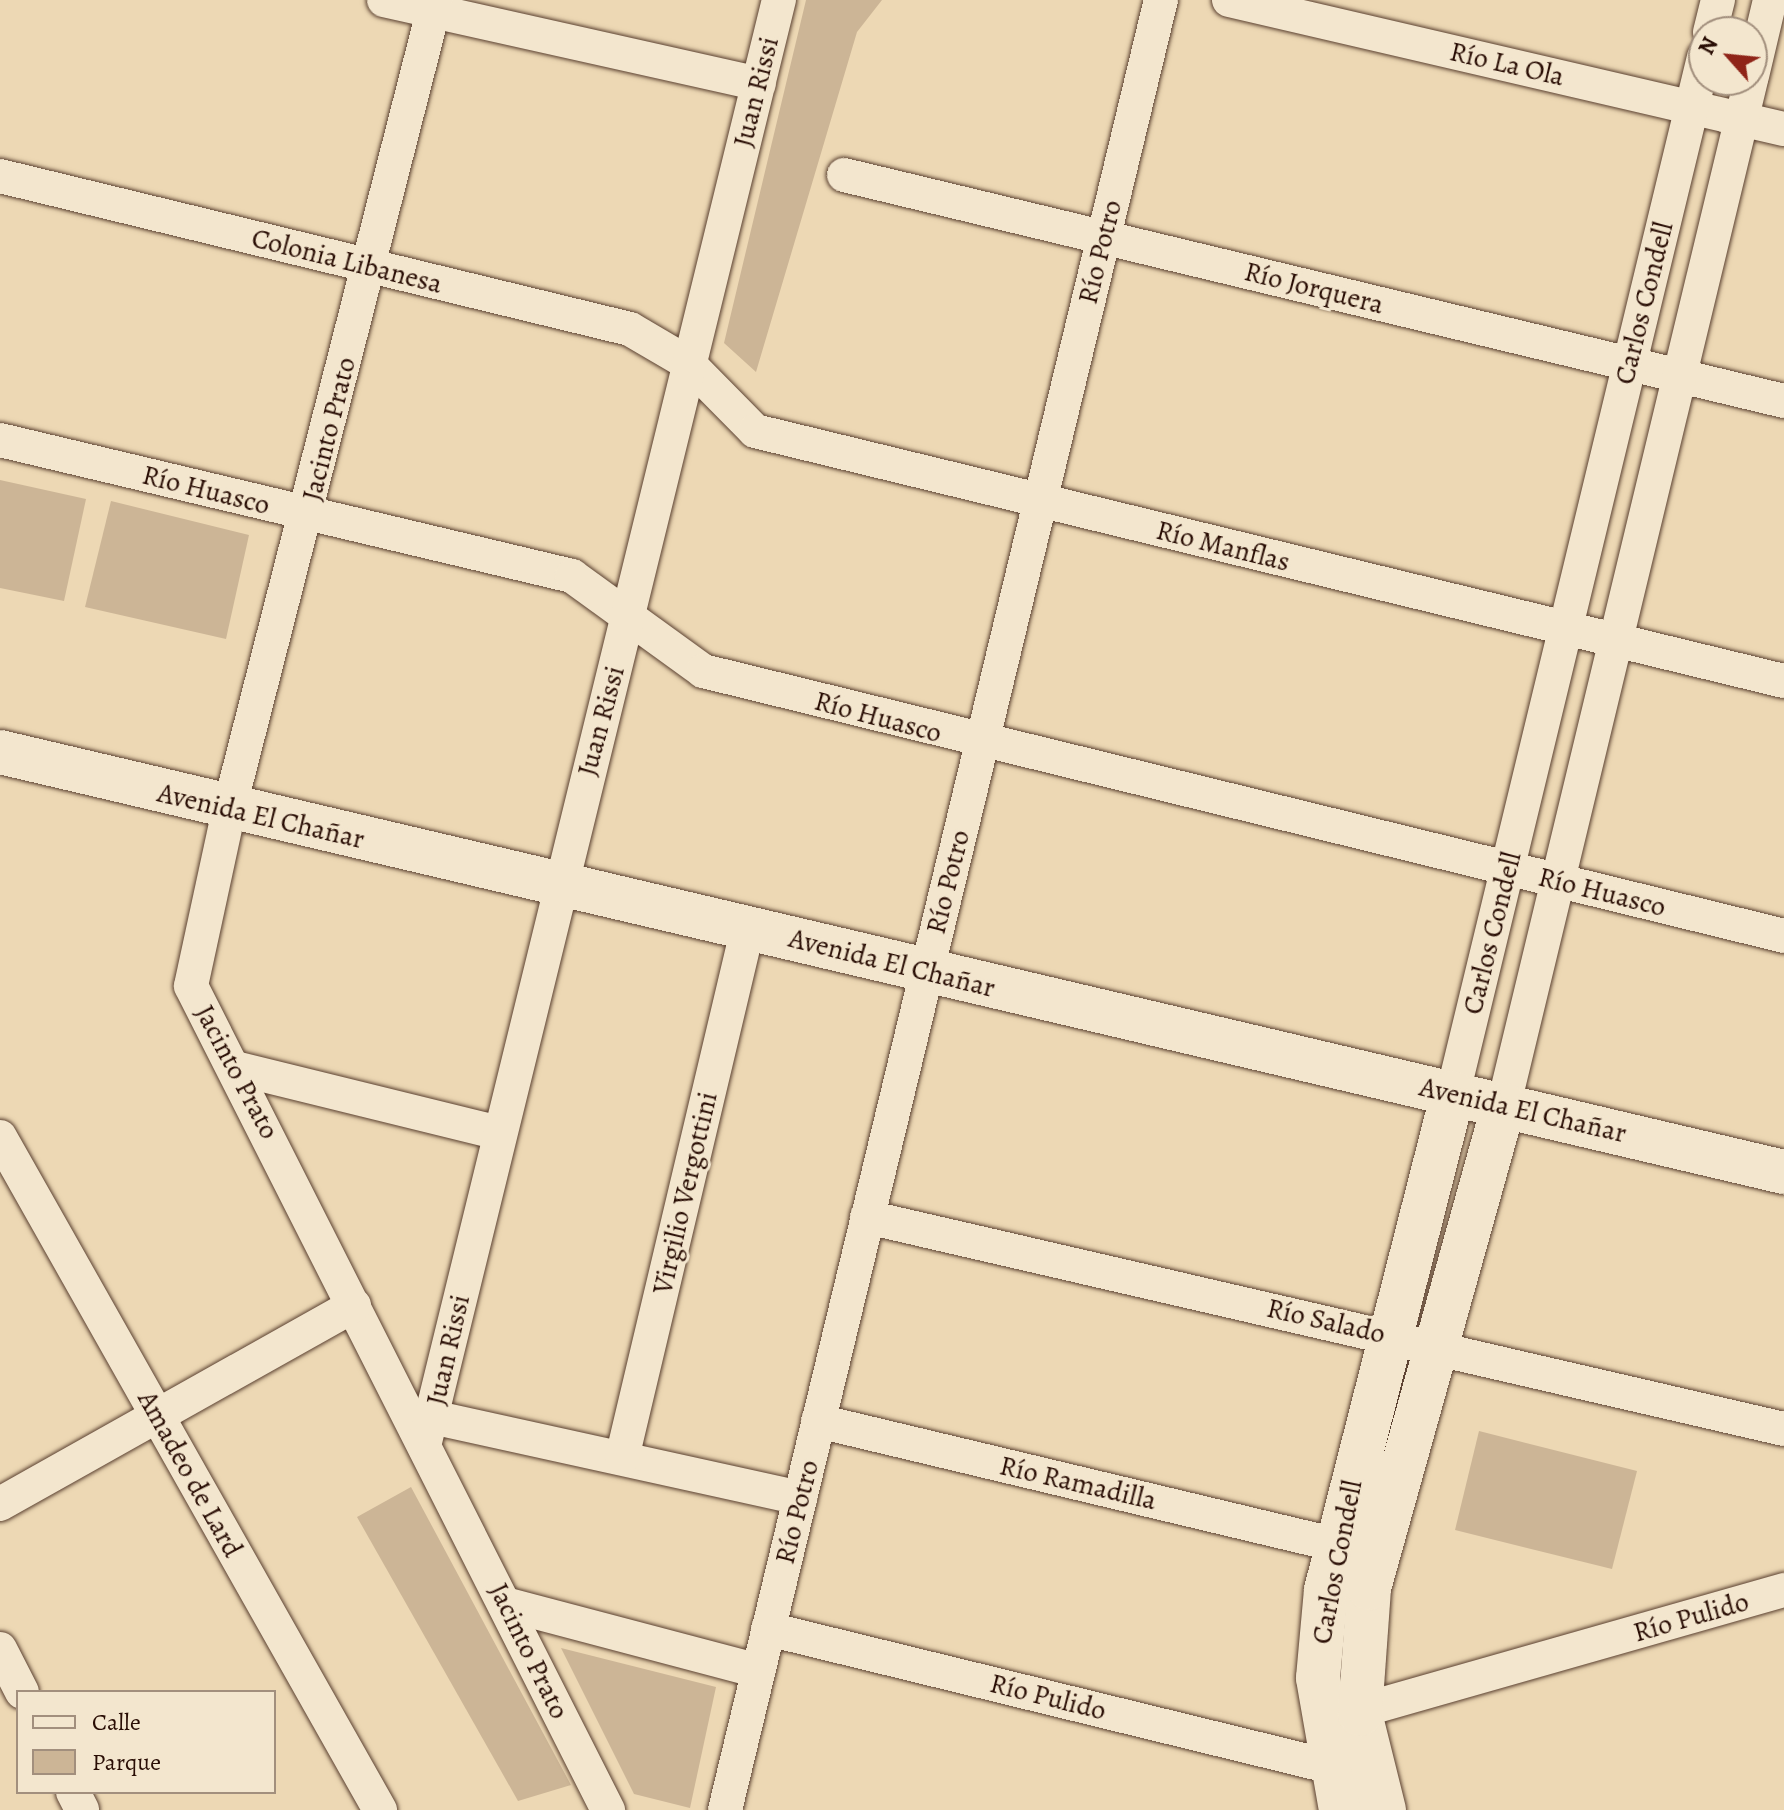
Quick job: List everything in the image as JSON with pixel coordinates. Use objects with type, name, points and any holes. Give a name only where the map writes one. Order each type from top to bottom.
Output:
[{"type":"street","points":[[384,0],[434,6],[759,84]]},
{"type":"street","name":"Juan Rissi","points":[[429,1430],[558,885],[629,613],[779,0]]},
{"type":"street","name":"Río Potro","points":[[725,1810],[1161,0]]},
{"type":"street","name":"Río La Ola","points":[[1229,0],[1784,129]]},
{"type":"street","name":"Jacinto Prato","points":[[434,6],[308,514],[229,810],[191,986],[354,1305],[429,1430],[505,1604],[608,1810]]},
{"type":"street","name":"Carlos Condell","points":[[1384,1810],[1340,1716],[1319,1636],[1337,1545],[1388,1335],[1453,1093],[1695,96]]},
{"type":"street","name":"Carlos Condell","points":[[1341,1810],[1328,1766],[1369,1588],[1504,1104],[1748,96]]},
{"type":"street","name":"Río Jorquera","points":[[844,175],[1784,401]]},
{"type":"street","name":"Colonia Libanesa","points":[[0,176],[630,329],[688,363]]},
{"type":"street","name":"Río Manflas","points":[[688,363],[755,431],[1784,681]]},
{"type":"street","name":"Río Huasco","points":[[0,440],[572,576],[629,613],[703,671],[982,744],[1784,936]]},
{"type":"street","name":"Avenida El Chañar","points":[[0,752],[229,810],[748,927],[926,972],[1504,1104],[1784,1172]]},
{"type":"street","name":"Virgilio Vergottini","points":[[622,1458],[748,927]]},
{"type":"street","points":[[235,1068],[499,1133]]},
{"type":"street","name":"Amadeo de Lard","points":[[0,1137],[380,1810]]},
{"type":"street","name":"Río Salado","points":[[867,1217],[1435,1343],[1784,1429]]},
{"type":"street","points":[[0,1504],[354,1305]]},
{"type":"street","name":"Río Ramadilla","points":[[818,1421],[1337,1545]]},
{"type":"street","points":[[429,1430],[622,1458],[800,1498]]},
{"type":"street","name":"Río Pulido","points":[[1340,1716],[1784,1590]]},
{"type":"street","points":[[505,1604],[758,1671]]},
{"type":"street","name":"Río Pulido","points":[[768,1629],[1328,1766]]},
{"type":"street","points":[[0,1649],[21,1690]]},
{"type":"green space","points":[[806,0],[882,0],[857,32],[756,372],[724,343]]},
{"type":"green space","points":[[0,480],[86,499],[64,601],[0,588]]},
{"type":"green space","points":[[111,501],[249,535],[226,639],[85,607]]},
{"type":"green space","points":[[1479,1431],[1637,1471],[1612,1569],[1455,1530]]},
{"type":"green space","points":[[411,1487],[571,1785],[518,1801],[357,1517]]},
{"type":"green space","points":[[561,1648],[716,1687],[690,1808],[634,1794]]}]
